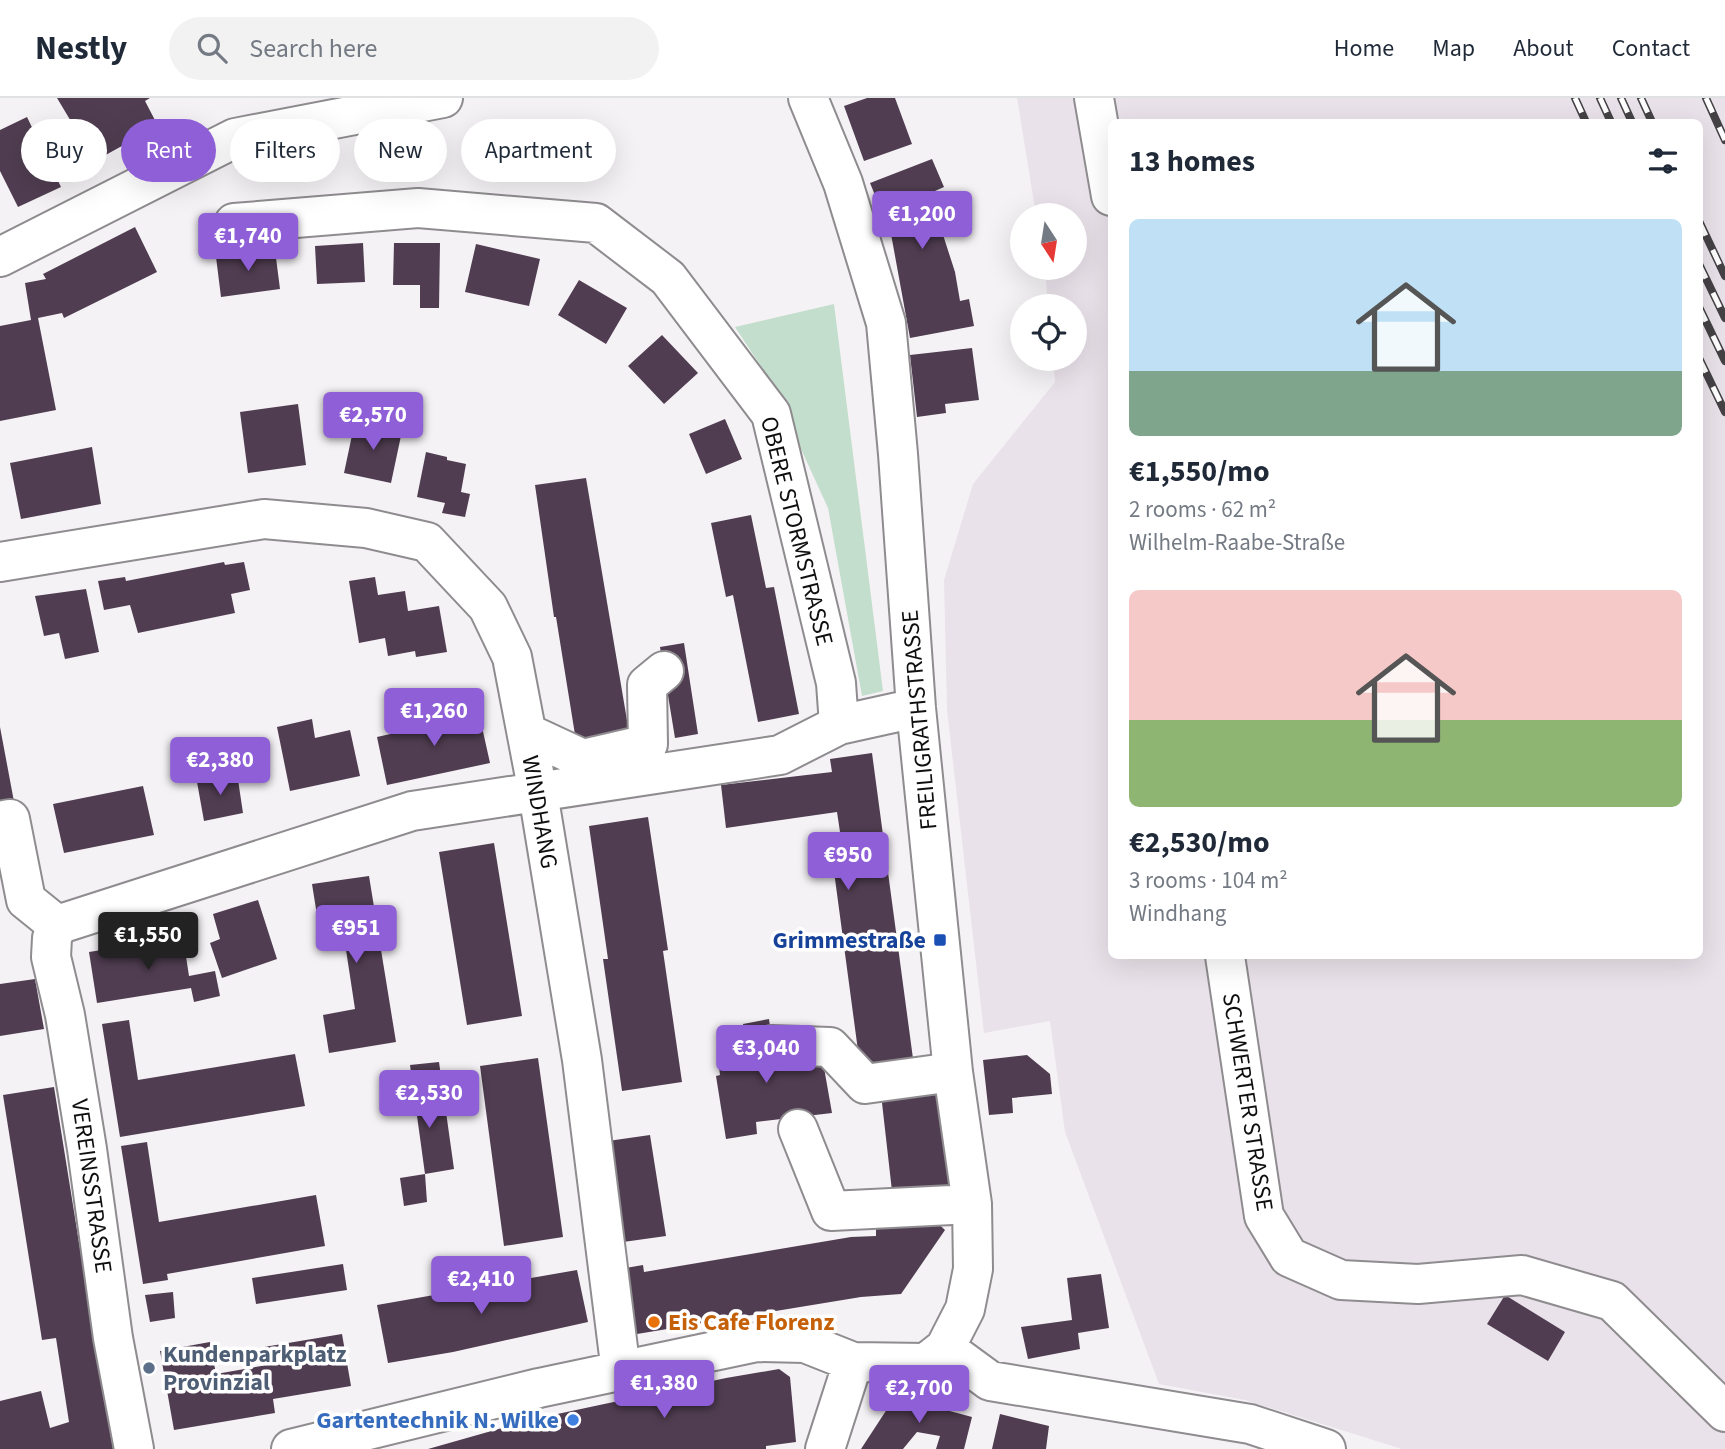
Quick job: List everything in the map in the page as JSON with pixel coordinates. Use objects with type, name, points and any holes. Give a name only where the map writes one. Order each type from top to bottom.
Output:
[{"type":"street","points":[[0,257],[234,138],[443,98]]},
{"type":"street","name":"FREILIGRATHSTRASSE","points":[[808,98],[843,183],[886,323],[916,708],[953,1072],[972,1204],[973,1269],[965,1309],[945,1348]]},
{"type":"street","points":[[1094,98],[1108,179]]},
{"type":"street","name":"OBERE STORMSTRASSE","points":[[234,223],[418,208],[596,223],[668,278],[771,414],[836,684],[839,724]]},
{"type":"street","name":"WINDHANG","points":[[0,562],[264,519],[366,528],[427,542],[488,607],[512,657],[538,793],[582,1060],[621,1372]]},
{"type":"street","points":[[527,733],[583,760],[648,744],[647,685],[664,671]]},
{"type":"street","points":[[0,821],[10,819],[26,900],[57,925],[412,811],[780,755],[839,724],[916,708]]},
{"type":"street","name":"VEREINSSTRASSE","points":[[57,925],[52,939],[51,957],[65,1015],[92,1178],[113,1338],[134,1449]]},
{"type":"street","name":"SCHWERTER STRASSE","points":[[1225,959],[1264,1216],[1289,1257],[1342,1280],[1418,1284],[1522,1275],[1612,1301],[1725,1412]]},
{"type":"street","points":[[772,1045],[830,1047],[865,1084],[953,1072]]},
{"type":"street","points":[[798,1129],[831,1211],[972,1204]]},
{"type":"street","points":[[290,1449],[539,1388],[757,1342],[805,1343],[853,1362],[926,1363],[945,1348],[990,1381],[1250,1424],[1326,1449]]},
{"type":"street","points":[[825,1449],[853,1362]]},
{"type":"shaded area","points":[[1017,98],[1725,98],[1725,1449],[1402,1449],[1245,1400],[1159,1384],[1065,1132],[1050,1021],[984,1033],[947,710],[944,580],[973,484],[1055,382],[1054,371],[1087,371],[1087,294],[1047,294],[1046,280],[1087,280],[1087,203],[1034,203]]},
{"type":"green space","points":[[834,304],[883,691],[862,696],[828,508],[768,377],[735,327]]},
{"type":"building","points":[[57,98],[150,98],[145,101],[154,119],[121,119],[121,146],[107,154],[107,119],[70,119]]},
{"type":"building","points":[[867,98],[895,98],[912,144],[864,161],[844,106]]},
{"type":"building","points":[[21,120],[21,182],[59,182],[61,187],[18,207],[0,171],[0,130]]},
{"type":"building","points":[[932,159],[944,187],[935,191],[941,205],[934,207],[955,272],[960,301],[969,299],[974,326],[910,338],[891,234],[870,183]]},
{"type":"building","points":[[135,227],[157,272],[64,318],[62,313],[38,318],[56,410],[0,421],[0,326],[31,320],[25,283],[46,279],[43,274]]},
{"type":"building","points":[[363,243],[365,282],[317,284],[315,246]]},
{"type":"building","points":[[394,243],[440,243],[439,308],[420,308],[420,285],[393,285]]},
{"type":"building","points":[[476,244],[540,259],[529,306],[465,292]]},
{"type":"building","points":[[275,250],[280,289],[221,297],[216,257]]},
{"type":"building","points":[[579,280],[627,308],[606,344],[558,315]]},
{"type":"building","points":[[662,335],[698,373],[664,404],[628,366]]},
{"type":"building","points":[[972,348],[979,400],[945,404],[946,413],[917,417],[910,355]]},
{"type":"building","points":[[298,404],[306,465],[248,473],[240,412]]},
{"type":"building","points":[[725,419],[742,459],[706,474],[689,434]]},
{"type":"building","points":[[355,421],[402,431],[391,483],[344,473]]},
{"type":"building","points":[[92,447],[101,504],[21,519],[10,463]]},
{"type":"building","points":[[426,452],[466,464],[461,492],[470,494],[465,517],[442,513],[445,503],[417,497]]},
{"type":"building","points":[[586,478],[630,738],[577,747],[554,617],[535,485]]},
{"type":"building","points":[[751,515],[766,588],[774,587],[799,714],[758,722],[733,595],[726,597],[711,523]]},
{"type":"building","points":[[224,562],[225,565],[244,562],[250,590],[231,594],[235,613],[138,633],[130,605],[104,610],[98,581],[125,577],[126,581]]},
{"type":"building","points":[[375,577],[378,595],[405,591],[408,611],[439,606],[447,652],[416,657],[415,651],[388,656],[385,638],[359,643],[349,581]]},
{"type":"building","points":[[86,589],[99,652],[65,659],[59,633],[44,636],[35,596]]},
{"type":"building","points":[[684,643],[698,734],[675,738],[660,647]]},
{"type":"building","points":[[478,709],[490,763],[387,785],[377,737],[408,730],[407,724]]},
{"type":"building","points":[[312,719],[315,738],[350,730],[360,776],[290,791],[277,727]]},
{"type":"building","points":[[0,727],[15,807],[0,810]]},
{"type":"building","points":[[872,753],[914,1066],[861,1073],[829,834],[840,832],[837,812],[726,828],[721,785],[832,772],[830,759]]},
{"type":"building","points":[[237,773],[243,813],[204,821],[197,782]]},
{"type":"building","points":[[143,786],[154,835],[64,853],[53,804]]},
{"type":"building","points":[[648,817],[668,950],[663,951],[682,1082],[622,1091],[603,959],[608,959],[589,826]]},
{"type":"building","points":[[494,843],[522,1016],[467,1025],[439,852]]},
{"type":"building","points":[[369,876],[396,1042],[329,1053],[323,1015],[355,1009],[343,930],[320,934],[312,884]]},
{"type":"building","points":[[258,900],[277,959],[222,978],[210,943],[220,939],[213,914]]},
{"type":"building","points":[[183,937],[189,976],[215,971],[220,996],[194,1002],[191,988],[97,1003],[89,952]]},
{"type":"building","points":[[35,979],[44,1029],[0,1036],[0,984]]},
{"type":"building","points":[[769,1019],[776,1070],[823,1062],[832,1113],[756,1122],[757,1134],[726,1139],[716,1076],[720,1075],[717,1051],[745,1046],[743,1024]]},
{"type":"building","points":[[129,1020],[138,1080],[295,1054],[305,1106],[120,1137],[102,1024]]},
{"type":"building","points":[[1027,1055],[1050,1074],[1052,1094],[1012,1098],[1013,1113],[989,1115],[983,1060]]},
{"type":"building","points":[[538,1058],[563,1237],[504,1246],[480,1066]]},
{"type":"building","points":[[439,1062],[454,1169],[425,1174],[410,1065]]},
{"type":"building","points":[[54,1087],[113,1449],[0,1449],[0,1401],[41,1391],[50,1428],[69,1422],[56,1338],[42,1340],[3,1095]]},
{"type":"building","points":[[938,1087],[950,1193],[893,1200],[881,1094]]},
{"type":"building","points":[[650,1135],[666,1236],[616,1243],[601,1142]]},
{"type":"building","points":[[147,1142],[159,1222],[316,1195],[325,1246],[167,1274],[168,1280],[143,1284],[121,1146]]},
{"type":"building","points":[[425,1174],[427,1202],[404,1206],[400,1178]]},
{"type":"building","points":[[928,1214],[945,1230],[901,1294],[861,1297],[631,1335],[620,1269],[643,1265],[644,1272],[851,1237],[876,1236],[876,1223]]},
{"type":"building","points":[[343,1264],[347,1290],[256,1304],[252,1278]]},
{"type":"building","points":[[577,1270],[588,1322],[453,1352],[388,1363],[377,1305]]},
{"type":"building","points":[[1101,1274],[1109,1328],[1078,1333],[1080,1349],[1028,1359],[1021,1327],[1072,1320],[1067,1278]]},
{"type":"building","points":[[173,1292],[175,1318],[150,1322],[145,1295]]},
{"type":"building","points":[[1505,1295],[1565,1332],[1548,1361],[1487,1324]]},
{"type":"building","points":[[342,1334],[351,1386],[273,1399],[275,1413],[174,1430],[160,1351],[210,1342],[216,1374],[267,1365],[264,1347]]},
{"type":"building","points":[[779,1369],[790,1377],[796,1442],[766,1446],[766,1449],[428,1449],[534,1419]]},
{"type":"building","points":[[907,1396],[948,1405],[946,1410],[972,1417],[964,1449],[936,1449],[940,1436],[917,1432],[903,1449],[861,1449],[893,1400]]},
{"type":"building","points":[[1000,1414],[1049,1426],[1046,1449],[992,1449]]},
{"type":"railway","points":[[1575,98],[1585,119]]},
{"type":"railway","points":[[1600,98],[1610,119]]},
{"type":"railway","points":[[1621,98],[1631,119]]},
{"type":"railway","points":[[1641,98],[1651,119]]},
{"type":"railway","points":[[1706,98],[1725,140]]},
{"type":"railway","points":[[1703,229],[1725,276]]},
{"type":"railway","points":[[1703,272],[1725,318]]},
{"type":"railway","points":[[1703,315],[1725,361]]},
{"type":"railway","points":[[1703,366],[1725,412]]},
{"type":"place","name":"Grimmestraße","points":[[940,940]]},
{"type":"place","name":"Eis Cafe Florenz","points":[[654,1322]]},
{"type":"place","name":"Kundenparkplatz Provinzial","points":[[149,1368]]},
{"type":"place","name":"Gartentechnik N. Wilke","points":[[573,1420]]}]
